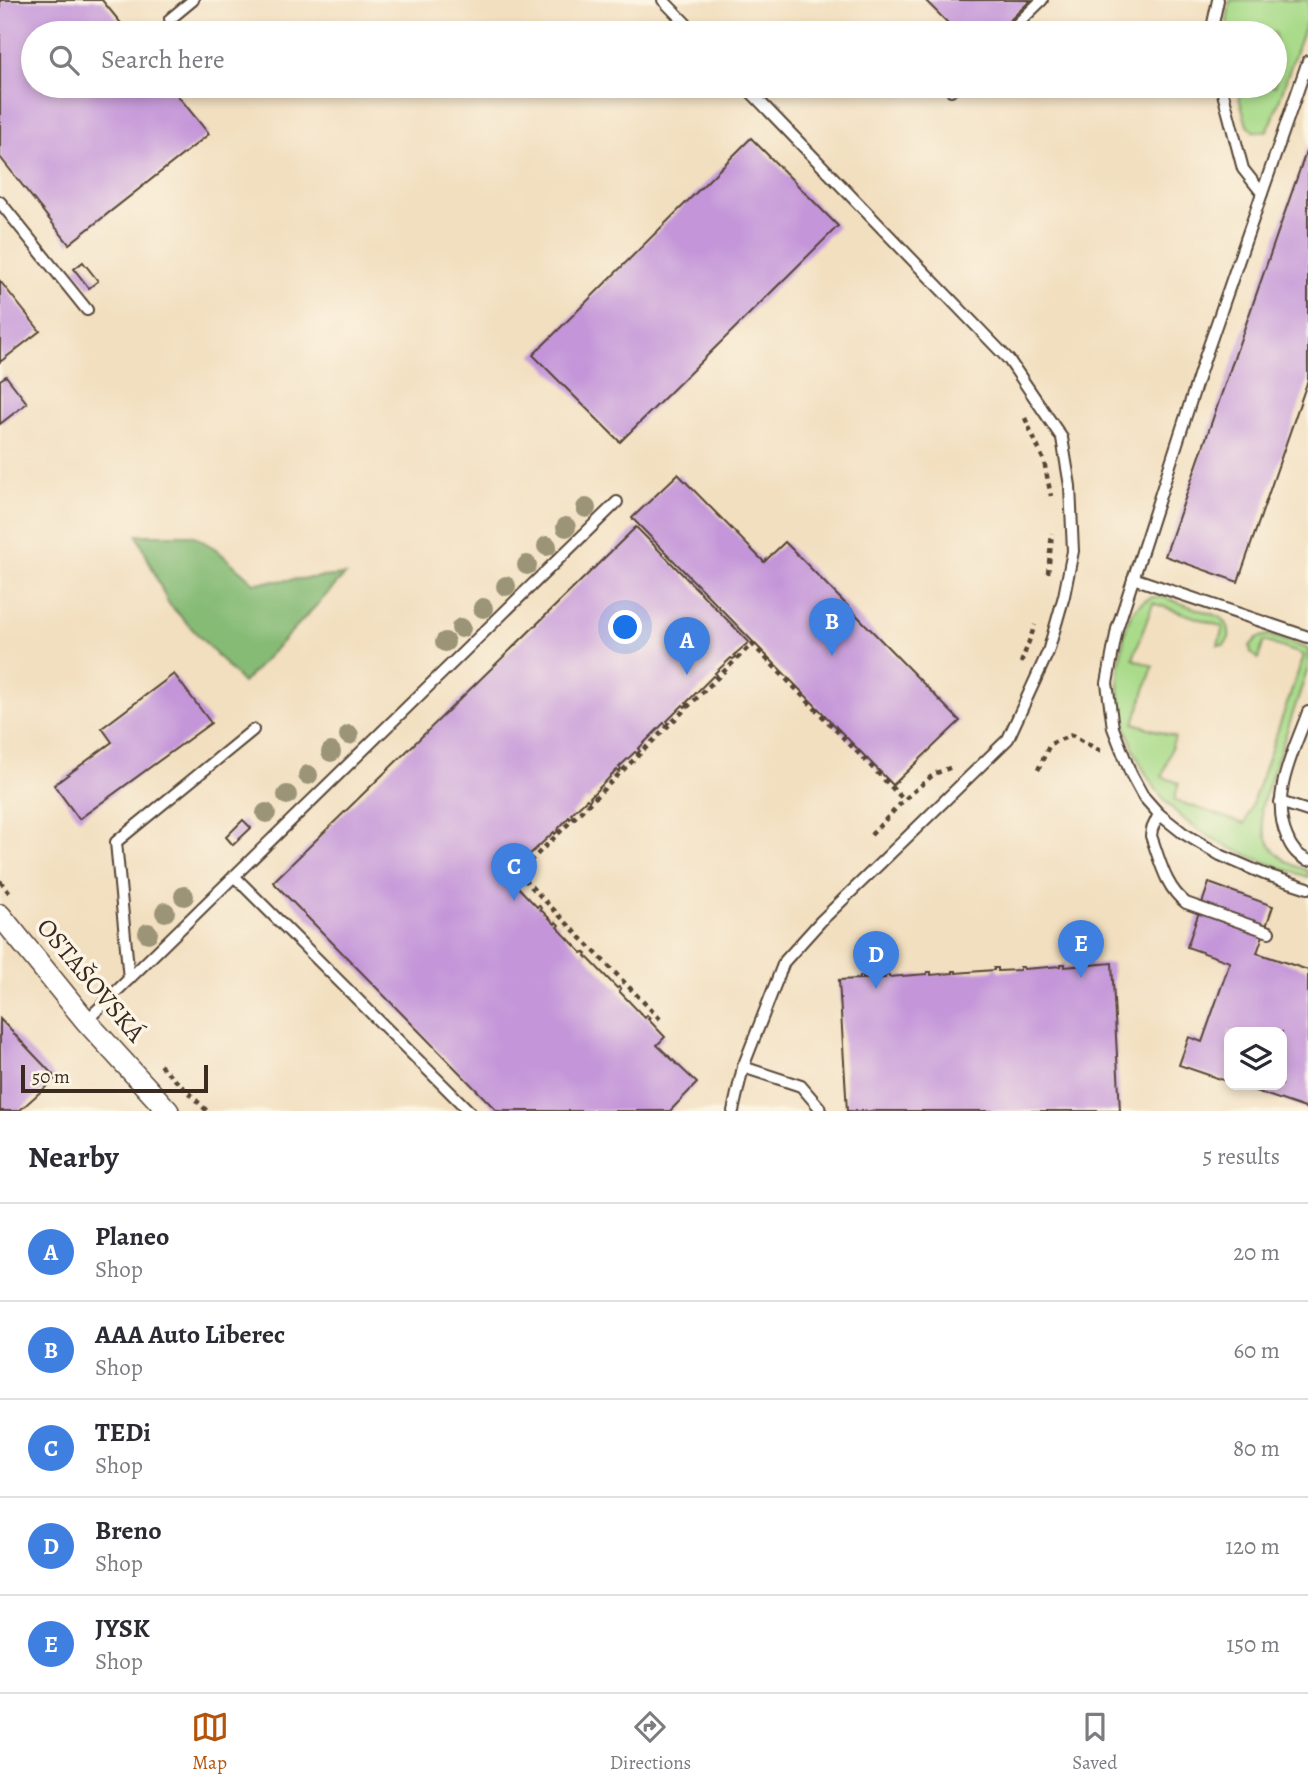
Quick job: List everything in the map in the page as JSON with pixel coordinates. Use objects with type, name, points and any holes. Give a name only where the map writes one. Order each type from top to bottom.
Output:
[{"type":"street","name":"OSTAŠOVSKÁ","points":[[0,915],[86,1021],[168,1111]]},
{"type":"lane","points":[[170,19],[193,0]]},
{"type":"lane","points":[[663,0],[683,21]]},
{"type":"lane","points":[[1020,21],[1042,0]]},
{"type":"lane","points":[[1214,21],[1218,0]]},
{"type":"lane","points":[[1308,61],[1203,363],[1116,629],[1107,683],[1113,728],[1131,774],[1143,796],[1159,814],[1183,833],[1220,855],[1264,874],[1308,888]]},
{"type":"lane","points":[[733,1111],[743,1067],[784,962],[821,921],[1008,739],[1048,652],[1073,551],[1070,486],[1062,438],[1009,360],[757,98]]},
{"type":"lane","points":[[1224,98],[1243,169],[1262,193]]},
{"type":"lane","points":[[0,202],[88,310]]},
{"type":"lane","points":[[86,1021],[617,502]]},
{"type":"lane","points":[[1133,578],[1308,637]]},
{"type":"lane","points":[[1308,712],[1282,788],[1280,802],[1284,829],[1291,846],[1301,858],[1308,860]]},
{"type":"lane","points":[[129,979],[116,842],[253,730]]},
{"type":"lane","points":[[1280,802],[1308,811]]},
{"type":"lane","points":[[1159,814],[1151,836],[1167,880],[1177,896],[1186,903],[1269,932]]},
{"type":"lane","points":[[234,876],[469,1111]]},
{"type":"lane","points":[[743,1067],[800,1086],[820,1111]]},
{"type":"path","points":[[1020,410],[1044,461],[1051,498]]},
{"type":"path","points":[[1046,585],[1052,526]]},
{"type":"path","points":[[1017,673],[1037,620]]},
{"type":"path","points":[[660,1019],[518,873],[752,644],[904,800]]},
{"type":"path","points":[[1038,770],[1050,744],[1072,734],[1102,752],[1107,763]]},
{"type":"path","points":[[871,835],[904,800],[934,774],[958,765]]},
{"type":"green space","points":[[1230,0],[1308,0],[1308,16],[1287,77],[1287,21],[1227,21]]},
{"type":"green space","points":[[1239,98],[1280,98],[1266,132],[1253,131],[1246,122]]},
{"type":"green space","points":[[137,535],[192,535],[216,549],[254,583],[345,575],[243,683],[168,603]]},
{"type":"green space","points":[[1152,597],[1163,597],[1220,617],[1228,626],[1229,638],[1224,645],[1218,645],[1223,627],[1153,603],[1133,659],[1153,666],[1134,723],[1175,737],[1162,777],[1179,783],[1174,800],[1245,824],[1304,655],[1264,641],[1258,659],[1251,653],[1250,646],[1257,638],[1268,635],[1308,649],[1308,668],[1261,808],[1264,831],[1272,848],[1287,861],[1308,871],[1308,877],[1250,856],[1200,831],[1178,814],[1159,794],[1143,769],[1124,718],[1119,675],[1129,620],[1137,607]]},
{"type":"building","points":[[0,0],[102,0],[119,21],[21,21],[21,98],[180,98],[209,134],[69,244],[0,157]]},
{"type":"building","points":[[925,0],[1031,0],[1009,21],[946,21]]},
{"type":"building","points":[[751,138],[838,226],[620,442],[533,355]]},
{"type":"building","points":[[1308,146],[1308,380],[1238,582],[1165,556]]},
{"type":"building","points":[[83,262],[98,281],[89,288],[74,269]]},
{"type":"building","points":[[0,281],[40,331],[0,362]]},
{"type":"building","points":[[6,376],[27,403],[0,424],[0,380]]},
{"type":"building","points":[[678,474],[764,562],[785,542],[960,721],[893,785],[632,518]]},
{"type":"building","points":[[636,527],[749,642],[734,655],[736,657],[731,658],[715,673],[717,675],[686,703],[688,704],[685,707],[683,705],[667,721],[669,723],[664,723],[638,749],[640,751],[635,752],[619,767],[619,772],[617,770],[589,801],[587,799],[555,834],[554,832],[510,875],[513,878],[511,880],[559,925],[557,927],[621,989],[619,991],[645,1018],[647,1015],[650,1018],[648,1019],[665,1037],[657,1045],[697,1083],[670,1111],[497,1111],[273,882]]},
{"type":"building","points":[[174,674],[211,723],[79,819],[54,785],[112,742],[102,728]]},
{"type":"building","points":[[243,820],[251,828],[233,845],[226,837]]},
{"type":"building","points":[[1209,883],[1273,906],[1257,953],[1308,970],[1308,1109],[1253,1090],[1287,1090],[1287,1027],[1224,1027],[1224,1080],[1179,1065],[1189,1037],[1202,1042],[1230,962],[1187,947]]},
{"type":"building","points":[[1087,963],[1112,963],[1120,1111],[847,1111],[839,980],[860,979],[860,976],[863,976],[863,979],[885,978],[886,975],[889,977],[931,972],[931,975],[994,968],[998,968],[998,971],[1020,970],[1020,967],[1024,969],[1065,964],[1065,967]]},
{"type":"building","points":[[0,1019],[56,1078],[19,1111],[0,1111]]},
{"type":"place","name":"AAA Auto Liberec","points":[[832,656]]},
{"type":"place","name":"Planeo","points":[[687,675]]},
{"type":"place","name":"TEDi","points":[[514,901]]},
{"type":"place","name":"JYSK","points":[[1081,978]]},
{"type":"place","name":"Breno","points":[[876,989]]}]
